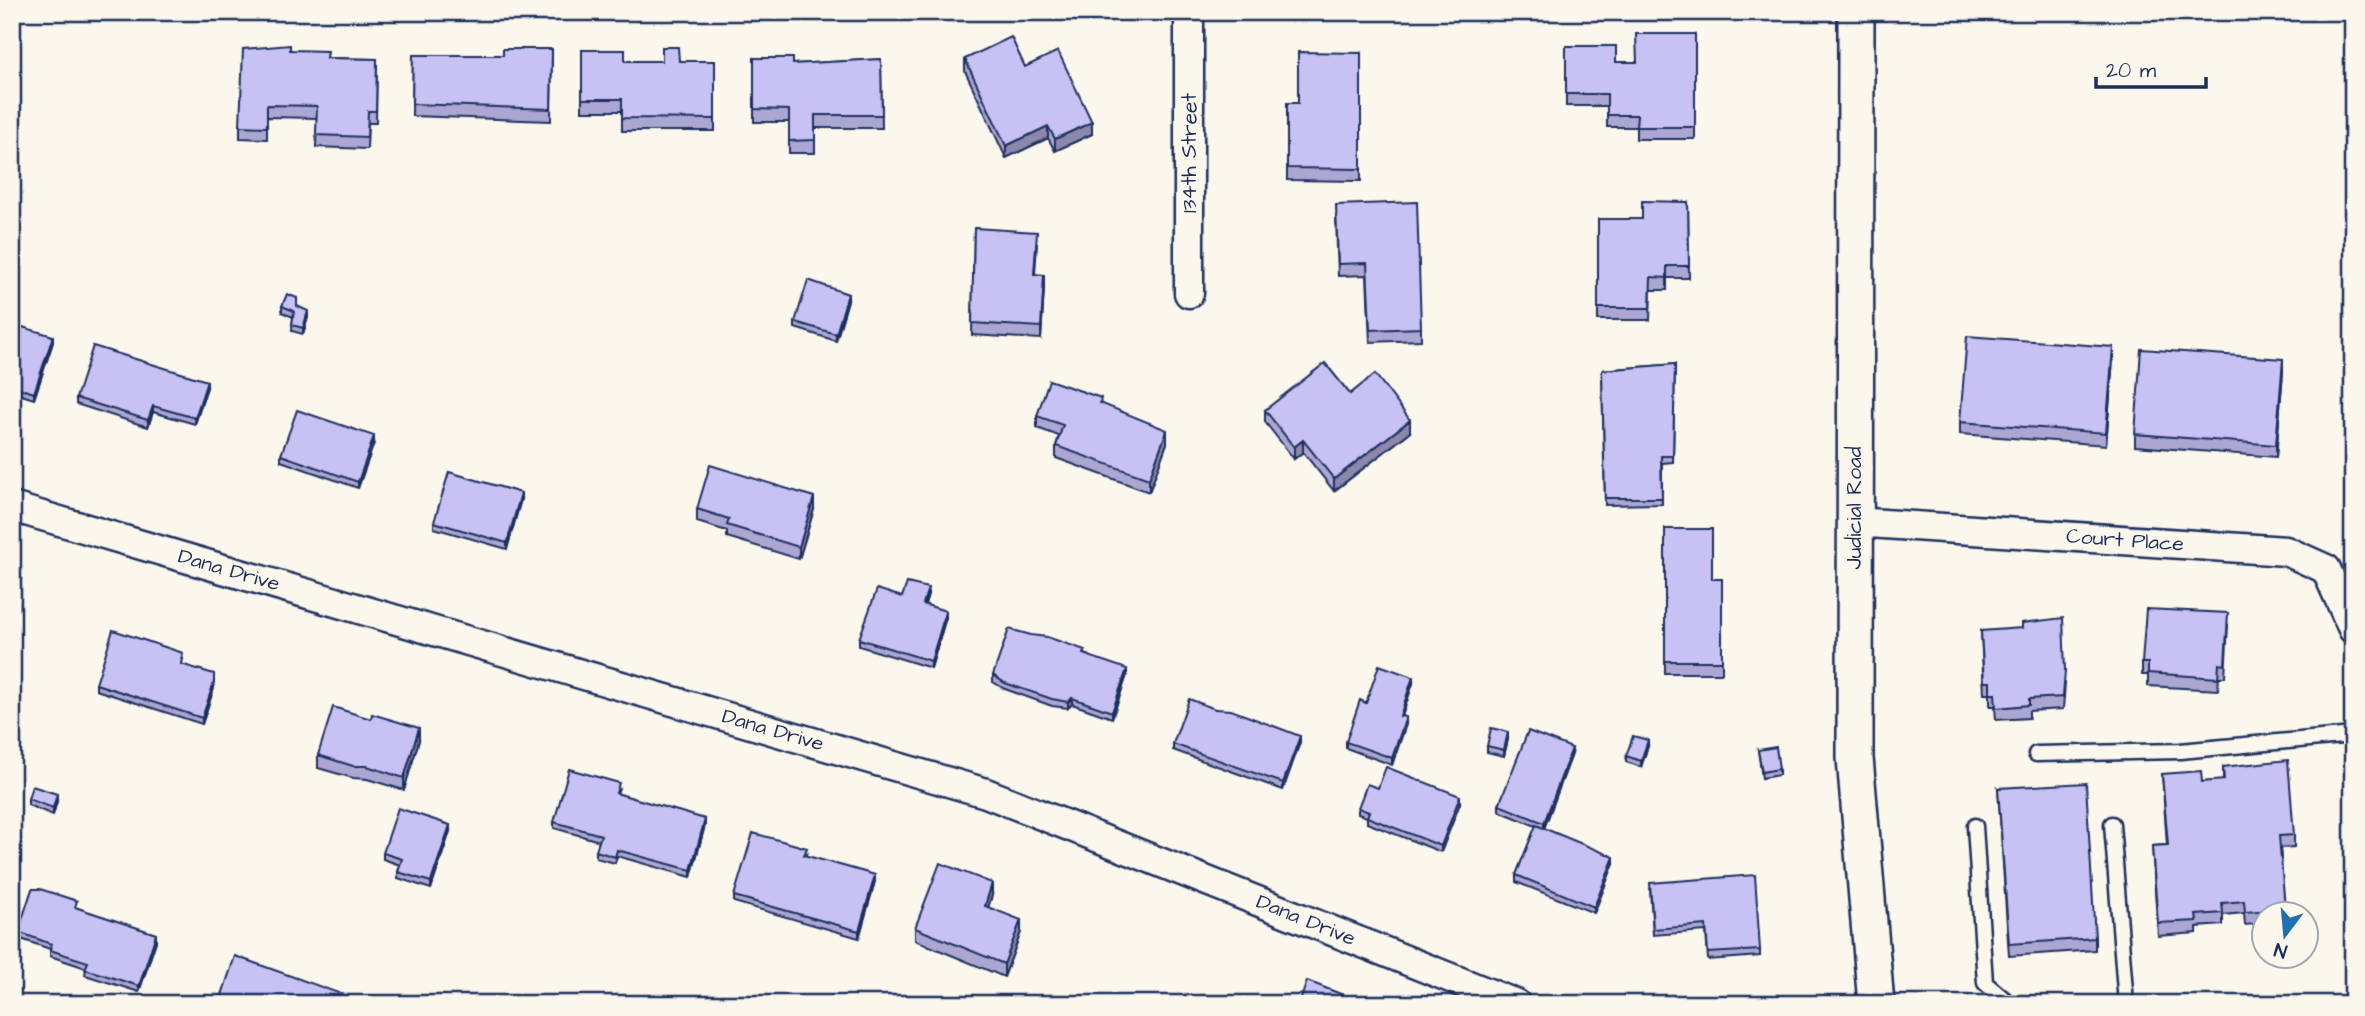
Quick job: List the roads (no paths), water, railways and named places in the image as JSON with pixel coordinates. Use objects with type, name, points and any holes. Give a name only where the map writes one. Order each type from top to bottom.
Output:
[{"type":"street","name":"134th Street","points":[[1189,12],[1189,293]]},
{"type":"street","name":"Judicial Road","points":[[1856,12],[1855,758],[1876,1004]]},
{"type":"street","name":"Dana Drive","points":[[12,507],[986,793],[1516,1004]]},
{"type":"street","name":"Court Place","points":[[1854,522],[2286,551],[2326,569],[2353,629]]},
{"type":"lane","points":[[2036,754],[2180,751],[2353,735]]},
{"type":"lane","points":[[2112,824],[2126,1004]]},
{"type":"lane","points":[[1975,827],[1985,983],[2010,1004]]}]
